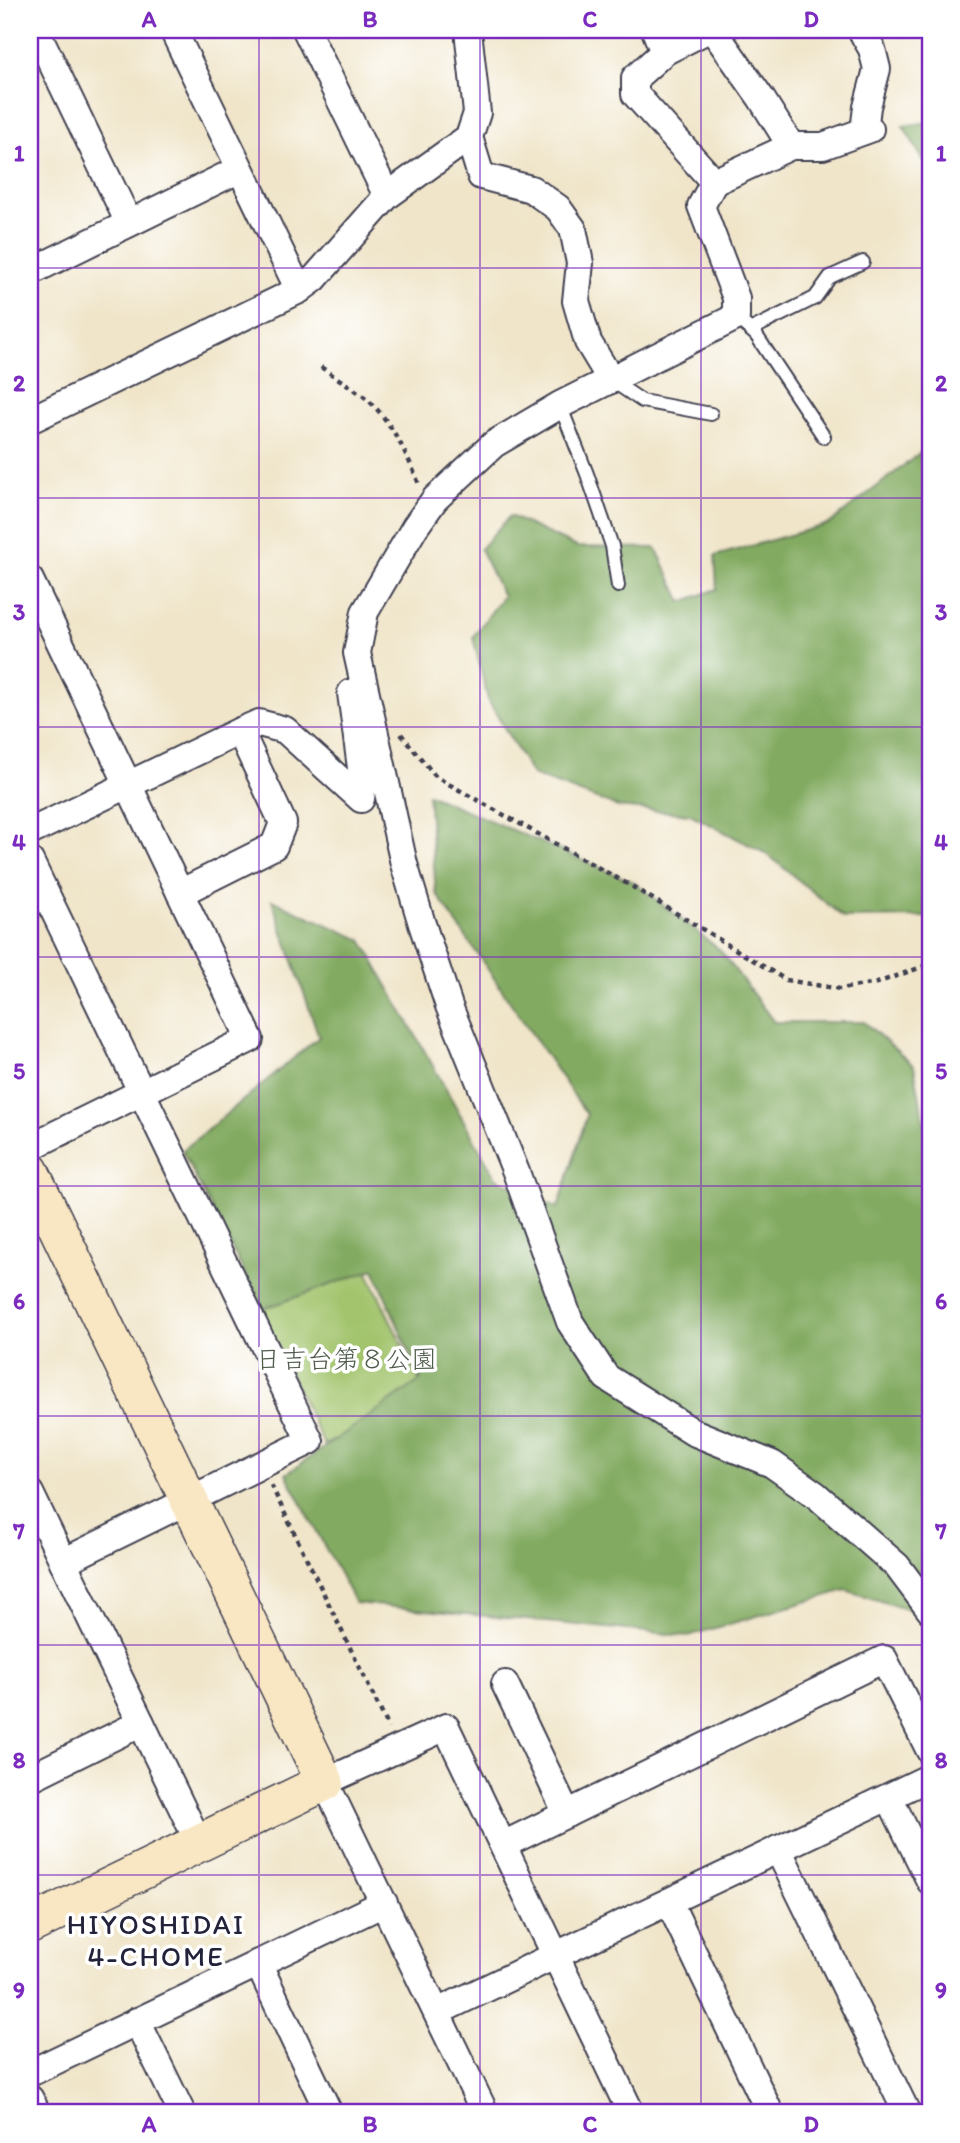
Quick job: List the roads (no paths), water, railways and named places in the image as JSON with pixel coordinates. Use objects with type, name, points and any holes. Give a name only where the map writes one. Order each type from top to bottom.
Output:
[{"type":"street","points":[[36,30],[130,223]]},
{"type":"street","points":[[173,30],[299,290]]},
{"type":"street","points":[[306,30],[387,196]]},
{"type":"street","points":[[468,30],[477,113],[469,137],[481,176],[531,189],[558,208],[573,229],[580,264],[576,301],[588,342],[611,380]]},
{"type":"street","points":[[707,30],[659,41],[635,78],[635,94],[714,182]]},
{"type":"street","points":[[713,30],[791,146]]},
{"type":"street","points":[[861,30],[872,48],[877,69],[867,107],[867,130],[823,146],[791,146],[714,182],[701,206],[743,323],[611,380],[560,405],[495,444],[435,499],[415,527],[365,612],[357,653],[404,864],[429,947],[449,1006],[516,1172],[570,1322],[606,1377],[693,1432],[772,1464],[816,1495],[897,1566],[930,1610]]},
{"type":"street","points":[[30,420],[299,290],[314,279],[387,196],[469,137]]},
{"type":"street","points":[[30,272],[240,169]]},
{"type":"street","points":[[30,580],[250,1040],[30,1147]]},
{"type":"street","points":[[30,832],[259,723],[285,730],[361,799],[362,769],[350,687],[344,670],[357,653]]},
{"type":"street","points":[[180,893],[274,846],[283,823],[240,731]]},
{"type":"street","points":[[30,861],[310,1441],[63,1562]]},
{"type":"street","points":[[30,1171],[485,2113]]},
{"type":"street","points":[[30,1493],[199,1843]]},
{"type":"street","points":[[503,1845],[884,1659],[930,1751]]},
{"type":"street","points":[[505,1684],[567,1814]]},
{"type":"street","points":[[30,1777],[141,1723]]},
{"type":"street","points":[[30,1926],[326,1782],[446,1727],[631,2113]]},
{"type":"street","points":[[436,2012],[930,1777]]},
{"type":"street","points":[[889,1797],[930,1881]]},
{"type":"street","points":[[778,1849],[907,2113]]},
{"type":"street","points":[[669,1902],[770,2113]]},
{"type":"street","points":[[30,2073],[384,1903]]},
{"type":"street","points":[[258,1963],[329,2113]]},
{"type":"street","points":[[137,2021],[182,2113]]},
{"type":"street","points":[[30,2099],[37,2113]]},
{"type":"lane","points":[[824,437],[756,335],[743,323],[815,299],[831,278],[863,262]]},
{"type":"lane","points":[[611,380],[642,401],[711,414]]},
{"type":"lane","points":[[560,405],[611,546],[618,586]]},
{"type":"district","name":"HIYOSHIDAI 4-CHOME","points":[[156,1940]]},
{"type":"park label","name":"日吉台第８公園","points":[[346,1359]]}]
